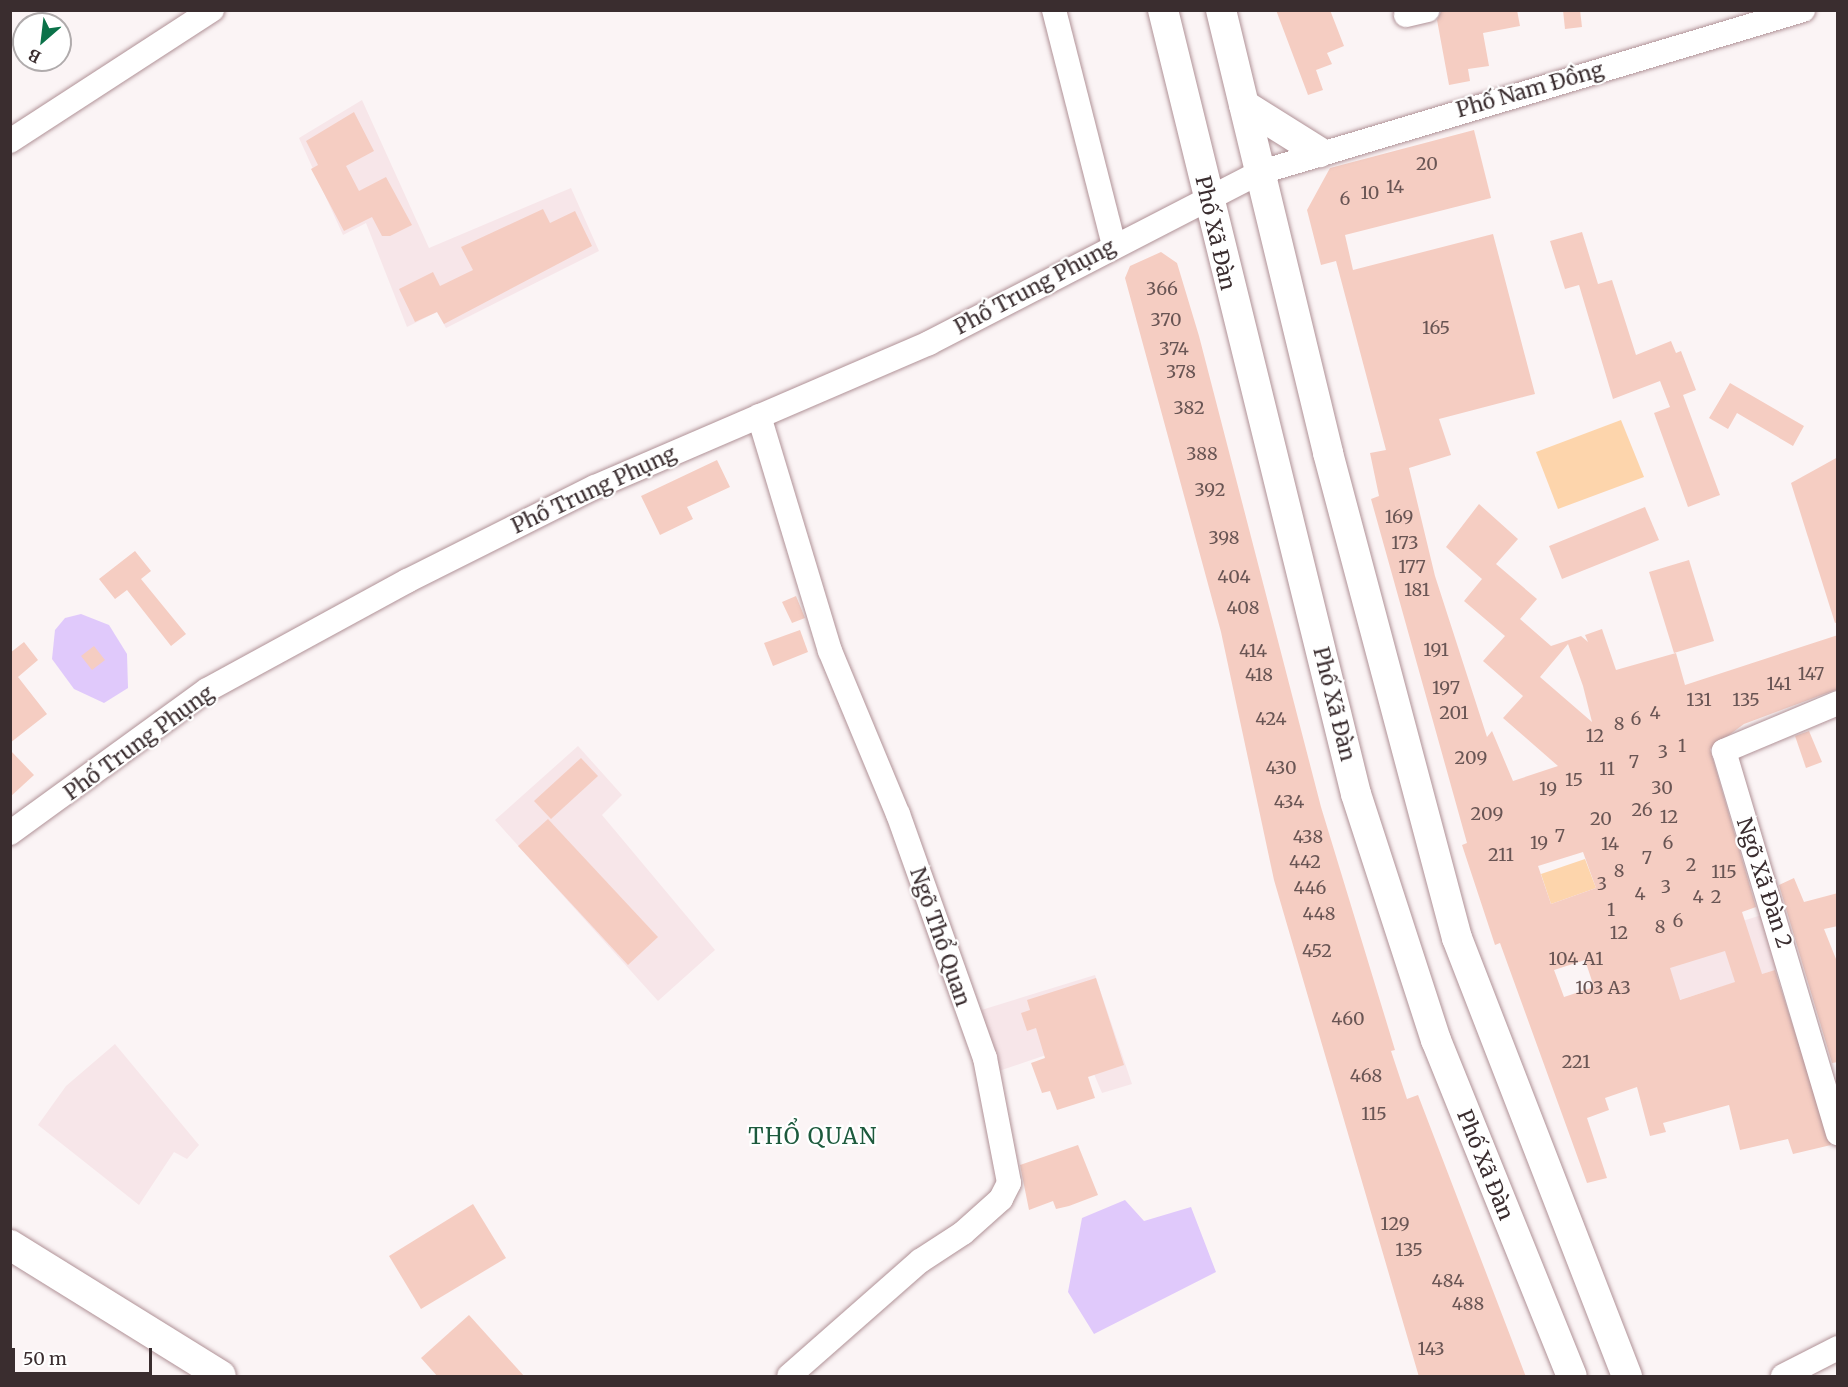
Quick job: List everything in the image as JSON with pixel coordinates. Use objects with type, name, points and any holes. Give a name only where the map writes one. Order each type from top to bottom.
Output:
[{"type":"main road","name":"Phố Xã Đàn","points":[[1163,10],[1207,198],[1374,852],[1440,1050],[1572,1377]]},
{"type":"main road","points":[[1221,10],[1258,173],[1457,938],[1627,1377]]},
{"type":"main road","points":[[1244,105],[1319,152]]},
{"type":"main road","points":[[10,1245],[221,1377]]},
{"type":"street","points":[[10,141],[212,10]]},
{"type":"street","points":[[1054,10],[1114,246]]},
{"type":"street","name":"Phố Nam Đồng","points":[[1258,173],[1319,152],[1803,10]]},
{"type":"street","name":"Phố Trung Phụng","points":[[10,833],[207,690],[595,487],[929,343],[1258,173]]},
{"type":"street","name":"Ngõ Thổ Quan","points":[[759,416],[830,651],[898,814],[985,1058],[1010,1183],[1001,1199],[963,1233],[920,1261],[789,1377]]},
{"type":"street","name":"Ngõ Xã Đàn 2","points":[[1838,704],[1724,751],[1838,1133]]},
{"type":"street","points":[[1783,1377],[1838,1348]]},
{"type":"shaded area","points":[[362,100],[429,248],[571,188],[599,251],[446,328],[437,312],[407,327],[366,223],[343,235],[299,138]]},
{"type":"shaded area","points":[[1621,420],[1644,477],[1558,509],[1536,452]]},
{"type":"shaded area","points":[[81,614],[109,625],[127,654],[128,688],[104,703],[74,689],[52,659],[55,630],[65,618]]},
{"type":"shaded area","points":[[578,746],[622,795],[602,815],[715,950],[658,1001],[495,820]]},
{"type":"shaded area","points":[[1585,859],[1596,888],[1551,904],[1541,874]]},
{"type":"shaded area","points":[[1768,913],[1785,967],[1641,1012],[1625,958]]},
{"type":"shaded area","points":[[1095,975],[1132,1084],[1102,1093],[1081,1043],[996,1072],[975,1012]]},
{"type":"shaded area","points":[[115,1044],[199,1145],[187,1159],[174,1152],[139,1205],[38,1125],[66,1086]]},
{"type":"shaded area","points":[[1125,1200],[1144,1221],[1191,1207],[1216,1272],[1094,1334],[1068,1292],[1082,1218]]},
{"type":"building","points":[[1276,10],[1330,10],[1344,46],[1327,53],[1332,64],[1316,70],[1323,90],[1308,95]]},
{"type":"building","points":[[1517,10],[1520,26],[1483,33],[1489,66],[1468,69],[1470,81],[1449,85],[1437,20],[1441,12]]},
{"type":"building","points":[[1563,10],[1580,10],[1582,27],[1565,29]]},
{"type":"building","points":[[354,112],[374,151],[346,166],[359,191],[386,177],[412,225],[390,236],[382,236],[372,217],[344,231],[311,169],[318,165],[306,141]]},
{"type":"building","points":[[1474,130],[1491,198],[1345,235],[1353,270],[1493,234],[1535,394],[1439,419],[1451,455],[1409,468],[1435,576],[1487,737],[1492,731],[1513,781],[1558,766],[1503,718],[1523,696],[1483,661],[1505,636],[1464,601],[1482,579],[1446,547],[1479,504],[1518,539],[1496,564],[1537,599],[1520,619],[1551,646],[1581,636],[1588,642],[1585,635],[1602,629],[1616,670],[1676,653],[1685,685],[1838,635],[1838,689],[1744,724],[1710,749],[1756,907],[1742,912],[1762,974],[1775,970],[1831,1145],[1793,1154],[1788,1139],[1740,1150],[1729,1105],[1663,1123],[1666,1132],[1650,1136],[1637,1087],[1605,1098],[1609,1110],[1587,1118],[1607,1178],[1587,1183],[1500,943],[1495,945],[1462,845],[1467,843],[1371,499],[1379,496],[1370,453],[1386,450],[1336,261],[1321,265],[1307,210],[1330,168]],"holes":[[[1568,644],[1583,686],[1592,722],[1540,677]],[[1583,852],[1596,888],[1551,904],[1538,866]],[[1725,951],[1735,982],[1680,1000],[1670,968]],[[1585,960],[1594,987],[1564,997],[1554,970]]]},
{"type":"building","points":[[543,209],[550,223],[575,211],[592,246],[444,324],[437,312],[415,322],[399,289],[433,272],[440,286],[473,270],[461,247]]},
{"type":"building","points":[[1582,232],[1598,284],[1612,280],[1636,355],[1671,341],[1676,353],[1681,351],[1696,390],[1683,395],[1720,495],[1688,507],[1654,413],[1670,407],[1660,381],[1613,399],[1579,285],[1565,289],[1550,241]]},
{"type":"building","points":[[1161,252],[1177,263],[1199,336],[1321,807],[1395,1050],[1391,1051],[1407,1099],[1418,1095],[1526,1377],[1419,1377],[1274,880],[1221,632],[1125,278],[1130,266]]},
{"type":"building","points":[[1730,383],[1804,426],[1793,446],[1737,413],[1728,429],[1709,418]]},
{"type":"building","points":[[1838,457],[1838,622],[1835,623],[1791,483]]},
{"type":"building","points":[[717,460],[730,487],[687,507],[693,519],[660,535],[641,496]]},
{"type":"building","points":[[1645,507],[1659,540],[1562,579],[1549,546]]},
{"type":"building","points":[[135,551],[151,571],[141,579],[186,634],[171,646],[127,590],[115,599],[99,579]]},
{"type":"building","points":[[1689,560],[1714,641],[1674,653],[1649,572]]},
{"type":"building","points":[[796,596],[805,618],[792,623],[782,602]]},
{"type":"building","points":[[800,630],[808,652],[773,666],[764,643]]},
{"type":"building","points":[[24,642],[38,660],[18,677],[47,714],[10,743],[10,653]]},
{"type":"building","points":[[94,646],[105,660],[92,670],[81,656]]},
{"type":"building","points":[[1809,731],[1822,762],[1806,768],[1795,736]]},
{"type":"building","points":[[10,750],[34,775],[10,797]]},
{"type":"building","points":[[581,758],[598,776],[551,819],[534,801]]},
{"type":"building","points":[[548,819],[658,937],[628,965],[518,846]]},
{"type":"building","points":[[1794,878],[1804,902],[1838,893],[1838,926],[1824,929],[1838,964],[1838,1062],[1832,1063],[1779,885]]},
{"type":"building","points":[[1096,978],[1124,1065],[1088,1077],[1095,1098],[1057,1110],[1050,1091],[1042,1093],[1031,1063],[1045,1058],[1036,1028],[1027,1031],[1021,1013],[1030,1010],[1027,1000]]},
{"type":"building","points":[[1078,1145],[1098,1195],[1056,1209],[1053,1201],[1029,1210],[1020,1165]]},
{"type":"building","points":[[473,1204],[506,1258],[421,1309],[389,1256]]},
{"type":"building","points":[[469,1315],[525,1377],[438,1377],[421,1358]]},
{"type":"district","name":"THỔ QUAN","points":[[813,1137]]}]
